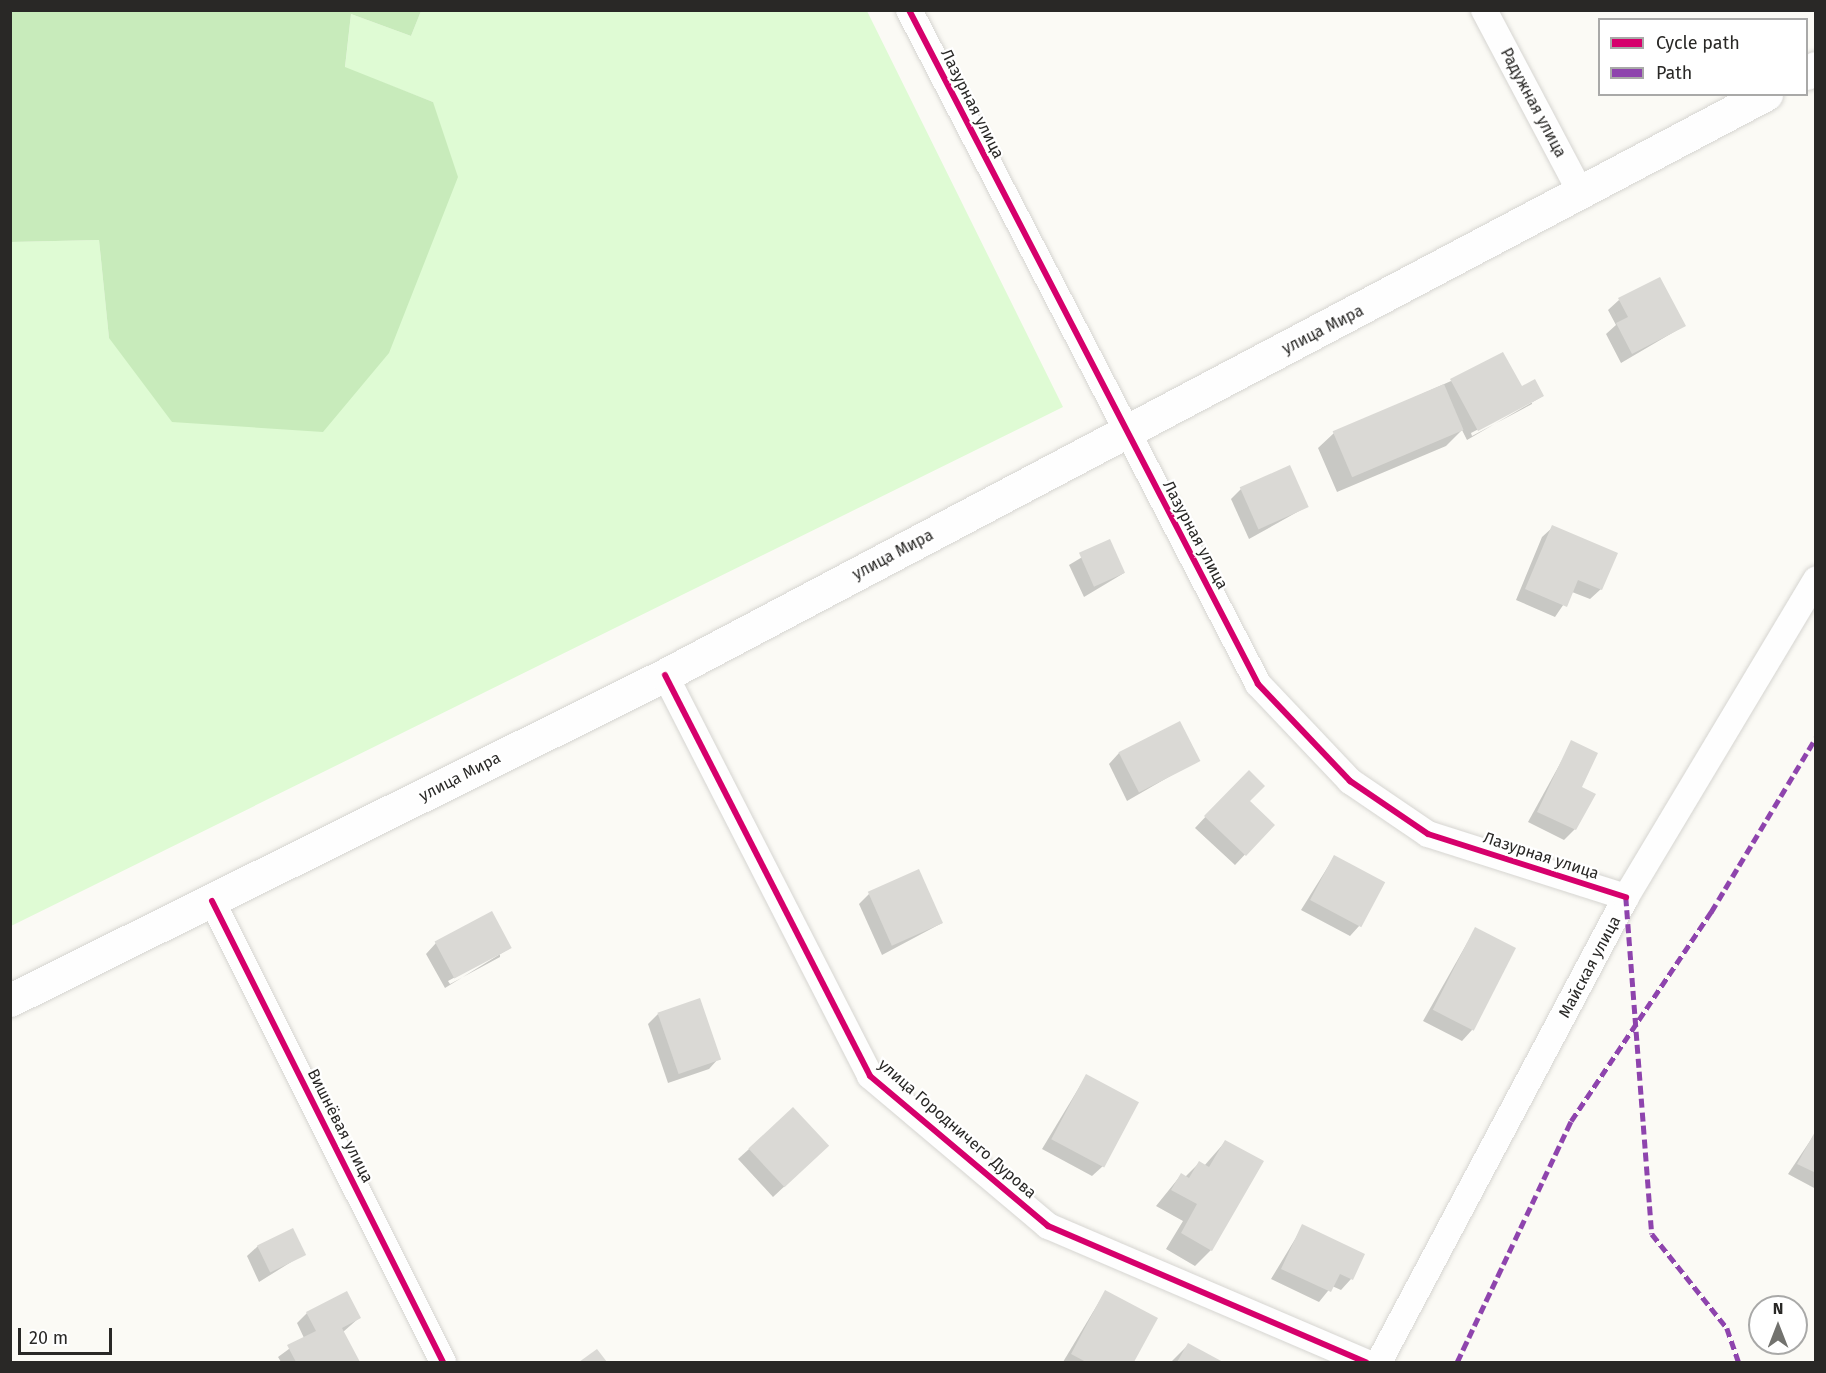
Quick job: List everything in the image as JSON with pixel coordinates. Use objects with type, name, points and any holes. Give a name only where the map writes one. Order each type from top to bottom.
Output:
[{"type":"main road","name":"улица Мира","points":[[10,1000],[665,675],[1582,195],[1762,96]]},
{"type":"street","name":"Лазурная улица","points":[[909,10],[1126,433],[1258,684],[1350,781],[1428,834],[1626,897]]},
{"type":"street","name":"Радужная улица","points":[[1484,10],[1582,195]]},
{"type":"street","name":"Майская улица","points":[[1379,1362],[1626,897],[1815,580]]},
{"type":"street","name":"улица Городничего Дурова","points":[[665,675],[870,1076],[1048,1226],[1366,1362]]},
{"type":"street","name":"Вишнёвая улица","points":[[212,901],[443,1362]]},
{"type":"green space","points":[[10,11],[421,11],[411,36],[351,14],[345,67],[433,102],[458,177],[389,353],[323,432],[172,422],[109,338],[99,240],[11,242]]},
{"type":"green space","points":[[421,11],[867,11],[1063,407],[11,926],[11,242],[99,240],[109,338],[433,102],[345,68],[351,14],[411,36]]},
{"type":"building","points":[[1660,277],[1686,326],[1632,354],[1616,323],[1628,317],[1618,298]]},
{"type":"building","points":[[1503,352],[1522,386],[1535,379],[1544,396],[1478,431],[1450,379]]},
{"type":"building","points":[[1444,384],[1464,430],[1352,477],[1333,431]]},
{"type":"building","points":[[1290,465],[1309,507],[1258,529],[1240,487]]},
{"type":"building","points":[[1552,525],[1618,553],[1602,590],[1578,580],[1567,607],[1525,589]]},
{"type":"building","points":[[1110,539],[1125,573],[1094,587],[1079,553]]},
{"type":"building","points":[[1180,721],[1200,761],[1139,792],[1119,752]]},
{"type":"building","points":[[1571,740],[1598,753],[1582,787],[1596,794],[1576,830],[1537,812]]},
{"type":"building","points":[[1249,770],[1265,786],[1250,801],[1275,825],[1246,856],[1204,816]]},
{"type":"building","points":[[1334,855],[1385,882],[1361,927],[1310,900]]},
{"type":"building","points":[[919,869],[943,923],[892,946],[868,892]]},
{"type":"building","points":[[492,911],[512,948],[454,979],[435,942]]},
{"type":"building","points":[[1475,927],[1516,948],[1474,1031],[1433,1010]]},
{"type":"building","points":[[700,998],[721,1059],[679,1074],[657,1013]]},
{"type":"building","points":[[1086,1074],[1139,1102],[1104,1168],[1051,1139]]},
{"type":"building","points":[[793,1107],[829,1146],[785,1187],[748,1149]]},
{"type":"building","points":[[1816,1130],[1816,1173],[1797,1164]]},
{"type":"building","points":[[1225,1140],[1264,1161],[1212,1251],[1181,1233],[1197,1204],[1171,1190],[1181,1173],[1189,1178],[1199,1161],[1209,1167]]},
{"type":"building","points":[[1302,1224],[1365,1254],[1353,1280],[1340,1274],[1331,1292],[1281,1269]]},
{"type":"building","points":[[293,1228],[306,1255],[270,1272],[257,1246]]},
{"type":"building","points":[[1105,1290],[1158,1318],[1134,1362],[1086,1362],[1071,1354]]},
{"type":"building","points":[[347,1291],[361,1318],[342,1328],[360,1362],[296,1362],[287,1345],[316,1331],[306,1312]]},
{"type":"building","points":[[1188,1343],[1223,1362],[1177,1362]]},
{"type":"building","points":[[597,1349],[607,1362],[579,1362]]},
{"type":"marked path","points":[[1457,1362],[1571,1121],[1711,912],[1816,737]]},
{"type":"marked path","points":[[1626,897],[1652,1234],[1727,1328],[1739,1362]]},
{"type":"cycle path","points":[[909,10],[1258,684],[1350,781],[1428,834],[1626,897]]},
{"type":"cycle path","points":[[665,675],[870,1076],[1048,1226],[1366,1362]]},
{"type":"cycle path","points":[[212,901],[443,1362]]}]
